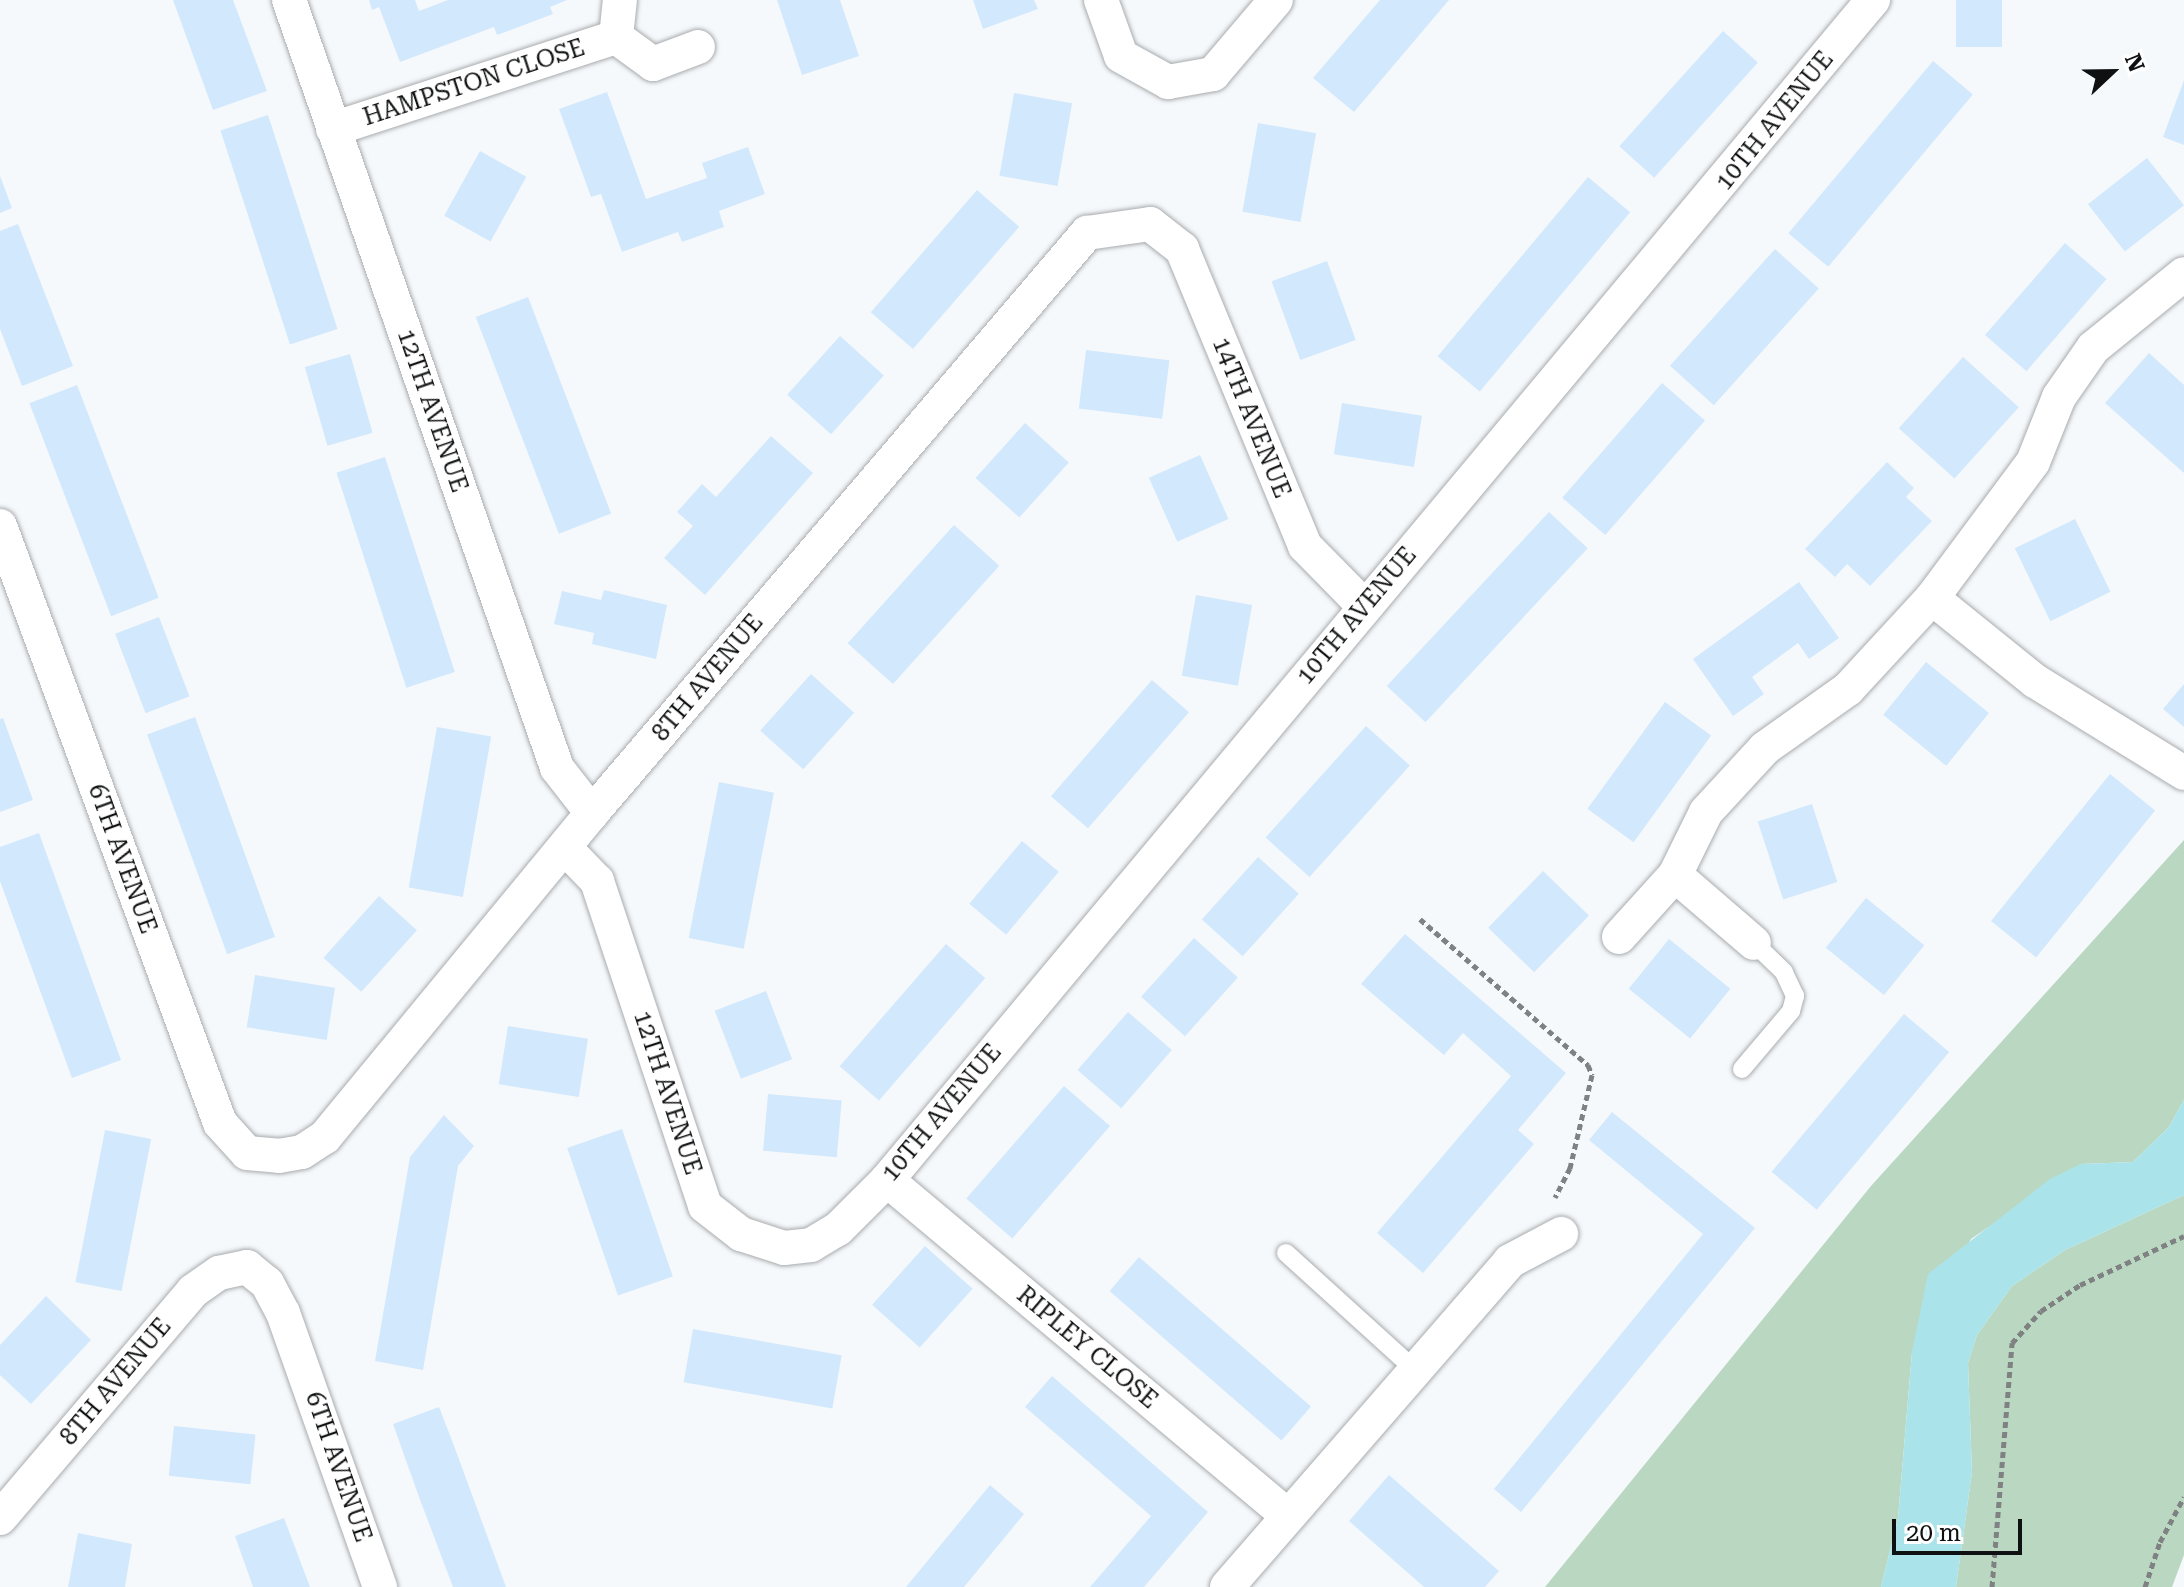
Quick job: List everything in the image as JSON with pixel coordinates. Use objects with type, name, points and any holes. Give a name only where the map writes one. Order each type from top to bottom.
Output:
[{"type":"street","name":"12TH AVENUE","points":[[289,0],[557,768],[592,813]]},
{"type":"street","name":"HAMPSTON CLOSE","points":[[616,37],[620,0]]},
{"type":"street","points":[[1101,0],[1121,56],[1168,82],[1213,74],[1276,0]]},
{"type":"street","name":"10TH AVENUE","points":[[838,1229],[887,1180],[1873,0]]},
{"type":"street","name":"HAMPSTON CLOSE","points":[[333,129],[616,37]]},
{"type":"street","name":"HAMPSTON CLOSE","points":[[616,37],[653,64],[698,47]]},
{"type":"street","name":"14TH AVENUE","points":[[1150,224],[1182,249],[1305,546],[1364,606]]},
{"type":"street","name":"8TH AVENUE","points":[[279,1156],[302,1152],[325,1137],[592,813],[1087,233],[1150,224]]},
{"type":"street","points":[[1619,937],[1675,875],[1706,812],[1765,748],[1848,689],[1932,598],[2033,462],[2059,397],[2093,348],[2183,277]]},
{"type":"street","name":"6TH AVENUE","points":[[0,526],[220,1123],[247,1153],[279,1156]]},
{"type":"street","points":[[1932,598],[2035,681],[2183,772]]},
{"type":"street","name":"12TH AVENUE","points":[[565,848],[597,881],[705,1206],[741,1234],[784,1248],[811,1245],[838,1229]]},
{"type":"street","points":[[1675,875],[1754,943]]},
{"type":"street","name":"RIPLEY CLOSE","points":[[887,1180],[1287,1515]]},
{"type":"street","points":[[1227,1587],[1510,1261],[1561,1234]]},
{"type":"street","name":"8TH AVENUE","points":[[0,1518],[193,1291],[219,1273],[247,1267]]},
{"type":"street","name":"6TH AVENUE","points":[[247,1267],[267,1283],[283,1313],[380,1587]]},
{"type":"lane","points":[[1742,1069],[1791,1011],[1795,996],[1784,972],[1754,943]]},
{"type":"lane","points":[[1286,1253],[1415,1370]]},
{"type":"path","points":[[1420,919],[1588,1065],[1592,1075],[1570,1168],[1554,1190],[1561,1234]]},
{"type":"path","points":[[1992,1587],[2012,1343],[2041,1311],[2080,1285],[2184,1236]]},
{"type":"path","points":[[2145,1587],[2160,1542],[2184,1497]]},
{"type":"green space","points":[[2184,840],[2184,1100],[2169,1127],[2133,1162],[2081,1164],[1971,1239],[1912,1352],[1898,1518],[1881,1587],[1545,1587],[1871,1186]]},
{"type":"green space","points":[[2184,1195],[2184,1555],[2172,1587],[1956,1587],[1972,1472],[1968,1363],[1977,1335],[2012,1286],[2065,1250]]},
{"type":"water","points":[[2184,1100],[2184,1195],[2065,1250],[2012,1286],[1977,1335],[1968,1363],[1972,1472],[1956,1587],[1881,1587],[1898,1518],[1912,1352],[1928,1274],[2050,1179],[2081,1164],[2133,1162],[2169,1127]]},
{"type":"building","points":[[173,0],[233,0],[267,91],[213,110]]},
{"type":"building","points":[[369,0],[415,0],[419,11],[448,0],[567,0],[550,7],[553,14],[497,35],[494,27],[400,62],[379,7],[372,10]]},
{"type":"building","points":[[777,0],[840,0],[859,56],[802,75]]},
{"type":"building","points":[[973,0],[1034,0],[1038,9],[983,29]]},
{"type":"building","points":[[1380,0],[1449,0],[1354,112],[1313,78]]},
{"type":"building","points":[[1956,0],[2002,0],[2002,47],[1956,47]]},
{"type":"building","points":[[1723,31],[1758,62],[1654,178],[1619,146]]},
{"type":"building","points":[[1933,61],[1973,94],[1828,267],[1788,233]]},
{"type":"building","points":[[2184,80],[2184,145],[2163,137]]},
{"type":"building","points":[[607,92],[646,199],[707,178],[702,163],[748,147],[765,194],[719,211],[724,227],[682,242],[678,232],[622,252],[601,194],[591,197],[559,109]]},
{"type":"building","points":[[1014,93],[1072,103],[1058,186],[999,176]]},
{"type":"building","points":[[268,115],[338,329],[290,344],[220,130]]},
{"type":"building","points":[[1258,123],[1316,133],[1300,222],[1242,212]]},
{"type":"building","points":[[480,151],[526,177],[490,241],[444,216]]},
{"type":"building","points":[[2147,158],[2184,205],[2125,251],[2088,204]]},
{"type":"building","points":[[0,176],[12,208],[0,213]]},
{"type":"building","points":[[1588,177],[1630,212],[1480,392],[1438,356]]},
{"type":"building","points":[[977,190],[1019,227],[913,349],[871,312]]},
{"type":"building","points":[[18,224],[73,366],[22,386],[0,329],[0,231]]},
{"type":"building","points":[[2065,243],[2107,279],[2026,371],[1985,335]]},
{"type":"building","points":[[1775,249],[1819,288],[1714,405],[1670,366]]},
{"type":"building","points":[[1327,261],[1356,340],[1300,360],[1272,281]]},
{"type":"building","points":[[528,297],[611,514],[559,534],[476,317]]},
{"type":"building","points":[[840,336],[884,375],[831,434],[787,395]]},
{"type":"building","points":[[1086,350],[1169,360],[1162,419],[1079,409]]},
{"type":"building","points":[[2149,353],[2184,385],[2184,473],[2105,403]]},
{"type":"building","points":[[350,354],[373,433],[327,446],[305,367]]},
{"type":"building","points":[[1963,357],[2019,407],[1954,479],[1899,428]]},
{"type":"building","points":[[1662,383],[1705,420],[1605,535],[1562,498]]},
{"type":"building","points":[[77,385],[159,598],[111,616],[29,403]]},
{"type":"building","points":[[1342,403],[1422,416],[1414,467],[1334,454]]},
{"type":"building","points":[[1025,423],[1069,462],[1019,517],[975,478]]},
{"type":"building","points":[[771,436],[813,473],[705,595],[664,558],[693,526],[677,512],[702,484],[716,497]]},
{"type":"building","points":[[1200,455],[1228,519],[1177,542],[1149,478]]},
{"type":"building","points":[[385,457],[455,672],[406,688],[336,473]]},
{"type":"building","points":[[1887,462],[1914,488],[1906,497],[1932,521],[1870,586],[1847,564],[1835,577],[1805,549]]},
{"type":"building","points":[[1549,512],[1588,548],[1425,722],[1387,686]]},
{"type":"building","points":[[2075,519],[2111,592],[2050,621],[2015,548]]},
{"type":"building","points":[[954,525],[999,566],[893,684],[848,643]]},
{"type":"building","points":[[1799,582],[1839,638],[1809,659],[1798,643],[1752,677],[1764,694],[1733,716],[1693,659]]},
{"type":"building","points":[[604,590],[667,605],[656,659],[592,644],[594,633],[554,624],[562,591],[601,600]]},
{"type":"building","points":[[1196,595],[1252,605],[1238,686],[1182,676]]},
{"type":"building","points":[[159,617],[189,696],[146,713],[115,634]]},
{"type":"building","points":[[1926,662],[1989,713],[1946,766],[1883,715]]},
{"type":"building","points":[[811,674],[854,713],[803,769],[760,730]]},
{"type":"building","points":[[1152,680],[1189,712],[1088,828],[1051,796]]},
{"type":"building","points":[[2184,684],[2184,727],[2163,709]]},
{"type":"building","points":[[1665,702],[1711,736],[1634,842],[1587,809]]},
{"type":"building","points":[[195,717],[275,937],[227,954],[147,734]]},
{"type":"building","points":[[3,718],[33,800],[0,812],[0,719]]},
{"type":"building","points":[[1366,726],[1410,765],[1309,877],[1266,837]]},
{"type":"building","points":[[437,727],[491,737],[463,897],[409,888]]},
{"type":"building","points":[[2110,774],[2155,811],[2036,957],[1991,921]]},
{"type":"building","points":[[719,782],[774,793],[744,949],[689,938]]},
{"type":"building","points":[[1812,804],[1837,882],[1783,900],[1758,822]]},
{"type":"building","points":[[39,833],[121,1060],[72,1078],[0,881],[0,847]]},
{"type":"building","points":[[1022,841],[1059,872],[1006,935],[969,904]]},
{"type":"building","points":[[1258,857],[1299,894],[1243,956],[1202,919]]},
{"type":"building","points":[[1543,871],[1589,915],[1534,972],[1488,928]]},
{"type":"building","points":[[379,896],[417,930],[361,992],[323,958]]},
{"type":"building","points":[[1866,898],[1924,945],[1884,995],[1826,948]]},
{"type":"building","points":[[1405,934],[1566,1073],[1518,1130],[1534,1144],[1423,1273],[1377,1233],[1511,1076],[1463,1033],[1444,1055],[1361,984]]},
{"type":"building","points":[[1194,938],[1238,977],[1185,1036],[1141,997]]},
{"type":"building","points":[[1669,939],[1730,989],[1690,1038],[1629,989]]},
{"type":"building","points":[[946,944],[985,978],[879,1100],[840,1066]]},
{"type":"building","points":[[255,975],[335,988],[327,1040],[247,1027]]},
{"type":"building","points":[[766,991],[792,1059],[741,1079],[715,1011]]},
{"type":"building","points":[[1128,1012],[1172,1050],[1121,1108],[1077,1070]]},
{"type":"building","points":[[1904,1014],[1949,1052],[1817,1210],[1772,1172]]},
{"type":"building","points":[[508,1026],[588,1039],[579,1097],[499,1084]]},
{"type":"building","points":[[1064,1086],[1110,1126],[1012,1238],[966,1198]]},
{"type":"building","points":[[768,1094],[842,1100],[837,1157],[763,1151]]},
{"type":"building","points":[[1612,1112],[1755,1228],[1521,1512],[1494,1489],[1703,1234],[1589,1140]]},
{"type":"building","points":[[444,1115],[474,1146],[458,1166],[423,1370],[375,1361],[410,1157]]},
{"type":"building","points":[[622,1129],[673,1277],[618,1295],[567,1148]]},
{"type":"building","points":[[105,1130],[151,1139],[122,1291],[75,1282]]},
{"type":"building","points":[[925,1246],[973,1289],[920,1348],[872,1305]]},
{"type":"building","points":[[1139,1257],[1311,1407],[1282,1441],[1109,1291]]},
{"type":"building","points":[[46,1296],[91,1340],[31,1404],[0,1375],[0,1345]]},
{"type":"building","points":[[693,1329],[842,1355],[832,1408],[684,1382]]},
{"type":"building","points":[[1052,1376],[1208,1512],[1144,1587],[1090,1587],[1151,1516],[1025,1407]]},
{"type":"building","points":[[439,1407],[506,1587],[453,1587],[419,1497],[393,1424]]},
{"type":"building","points":[[174,1426],[256,1435],[250,1484],[169,1476]]},
{"type":"building","points":[[1389,1475],[1499,1571],[1485,1587],[1424,1587],[1349,1521]]},
{"type":"building","points":[[990,1485],[1024,1514],[964,1587],[906,1587]]},
{"type":"building","points":[[284,1518],[310,1587],[253,1587],[235,1536]]},
{"type":"building","points":[[78,1533],[132,1544],[125,1587],[68,1587]]}]
